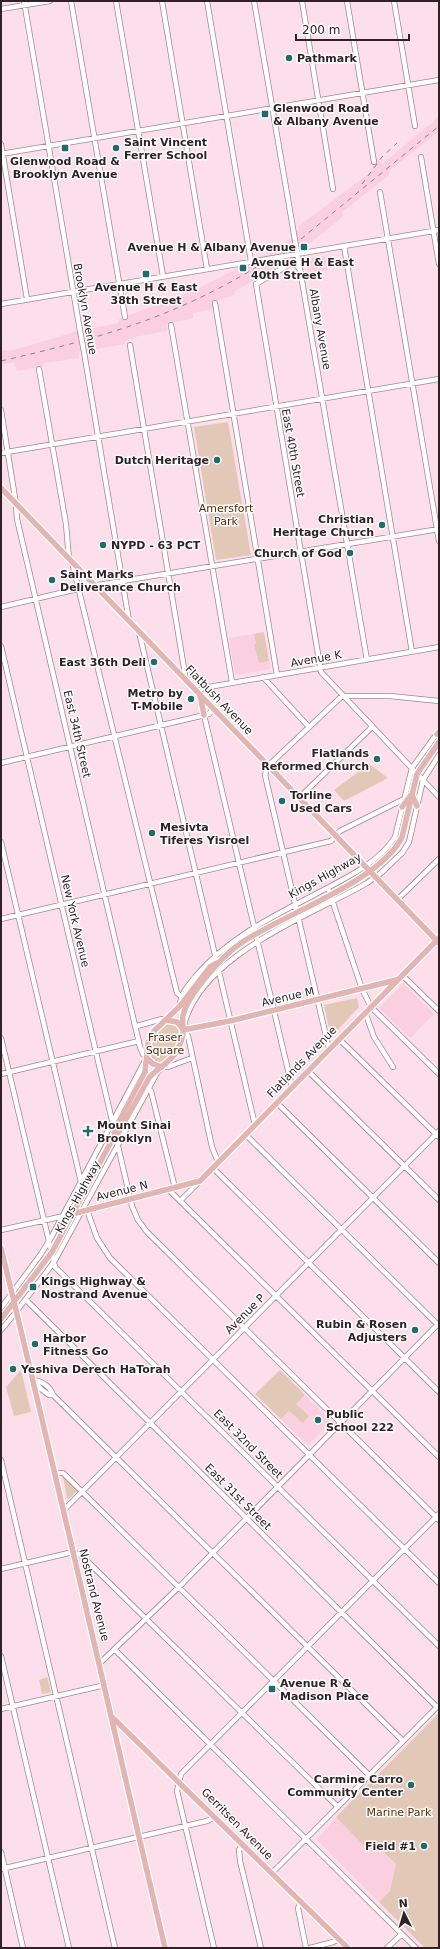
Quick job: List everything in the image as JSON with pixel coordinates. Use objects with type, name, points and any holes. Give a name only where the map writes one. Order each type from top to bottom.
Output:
[{"type":"main road","name":"Flatbush Avenue","points":[[1,488],[198,694],[438,941]]},
{"type":"main road","points":[[198,694],[204,715]]},
{"type":"main road","name":"Kings Highway","points":[[1,1319],[52,1252],[116,1134],[119,1132],[149,1078],[153,1073],[170,1061],[177,1050],[184,1030],[182,1017],[186,1008],[217,963],[242,942],[257,938],[297,912],[370,872],[399,844],[417,774],[439,742]]},
{"type":"main road","points":[[402,807],[412,795],[417,806]]},
{"type":"main road","name":"Flatlands Avenue","points":[[200,1181],[365,1012],[438,941]]},
{"type":"main road","name":"Kings Highway","points":[[116,1134],[117,1125],[143,1078],[147,1064],[150,1038],[158,1027],[180,1006],[212,964],[217,963]]},
{"type":"main road","name":"Avenue M","points":[[184,1030],[230,1021],[397,980]]},
{"type":"main road","points":[[166,1020],[176,1022],[184,1030]]},
{"type":"main road","points":[[147,1057],[153,1064],[162,1067]]},
{"type":"main road","name":"Avenue N","points":[[72,1214],[200,1181]]},
{"type":"main road","name":"Nostrand Avenue","points":[[1,1248],[100,1663],[165,1948]]},
{"type":"main road","name":"Gerritsen Avenue","points":[[111,1716],[348,1948]]},
{"type":"street","points":[[1,9],[24,3],[50,1]]},
{"type":"street","points":[[71,1],[125,317]]},
{"type":"street","points":[[116,1],[163,276]]},
{"type":"street","points":[[162,1],[207,269]]},
{"type":"street","points":[[207,1],[251,262]]},
{"type":"street","name":"Albany Avenue","points":[[254,1],[367,660]]},
{"type":"street","points":[[302,1],[333,189]]},
{"type":"street","points":[[347,1],[374,162]]},
{"type":"street","points":[[394,1],[415,126]]},
{"type":"street","name":"Brooklyn Avenue","points":[[24,3],[129,621]]},
{"type":"street","points":[[2,154],[439,80]]},
{"type":"street","points":[[1,144],[27,299]]},
{"type":"street","points":[[421,157],[439,264]]},
{"type":"street","points":[[380,192],[439,541]]},
{"type":"street","points":[[1,304],[439,230]]},
{"type":"street","points":[[344,246],[412,652]]},
{"type":"street","points":[[280,258],[280,270]]},
{"type":"street","name":"East 40th Street","points":[[300,270],[293,263],[256,284],[321,672],[342,696],[439,797]]},
{"type":"street","points":[[215,303],[232,414],[277,675]]},
{"type":"street","points":[[171,325],[232,682]]},
{"type":"street","points":[[130,345],[187,681]]},
{"type":"street","points":[[39,369],[71,560],[80,589],[116,736],[177,993],[181,996],[180,1006]]},
{"type":"street","points":[[1,453],[439,379]]},
{"type":"street","name":"East 34th Street","points":[[1,410],[17,519],[137,1026],[139,1041],[143,1054],[147,1057]]},
{"type":"street","points":[[1,607],[95,586],[438,529]]},
{"type":"street","points":[[139,632],[255,1124]]},
{"type":"street","name":"New York Avenue","points":[[1,646],[131,1200]]},
{"type":"street","name":"Avenue K","points":[[198,694],[203,688],[232,682],[439,647]]},
{"type":"street","points":[[263,677],[308,726]]},
{"type":"street","points":[[329,1049],[265,775],[268,766],[308,726],[342,696],[390,696],[439,701]]},
{"type":"street","points":[[1,763],[209,714],[213,709]]},
{"type":"street","points":[[204,715],[292,1087]]},
{"type":"street","points":[[299,798],[372,727]]},
{"type":"street","name":"Kings Highway","points":[[181,996],[215,955],[241,935],[365,867],[391,842],[395,836],[412,768],[438,732]]},
{"type":"street","name":"Kings Highway","points":[[184,1030],[186,1019],[198,998],[219,971],[237,954],[257,938],[332,902],[375,877],[402,853],[409,842],[423,780],[439,755]]},
{"type":"street","points":[[1,919],[331,841],[340,831],[404,799]]},
{"type":"street","points":[[1,842],[81,1182]]},
{"type":"street","points":[[397,900],[439,859]]},
{"type":"street","points":[[328,888],[362,989],[371,1007],[439,1074]]},
{"type":"street","points":[[402,975],[439,1011]]},
{"type":"street","points":[[365,1012],[374,1037],[393,1067]]},
{"type":"street","points":[[137,1026],[162,1018],[166,1020]]},
{"type":"street","points":[[184,1030],[188,1036],[212,1147],[218,1162]]},
{"type":"street","points":[[1,1038],[52,1252]]},
{"type":"street","points":[[339,1039],[438,1134]]},
{"type":"street","points":[[1,1074],[139,1041]]},
{"type":"street","name":"Kings Highway","points":[[1,1308],[49,1241],[64,1216],[147,1057]]},
{"type":"street","points":[[162,1067],[168,1067],[192,1058]]},
{"type":"street","name":"Kings Highway","points":[[1,1330],[26,1300],[54,1262],[85,1210],[148,1088],[162,1067]]},
{"type":"street","points":[[308,1071],[439,1200]]},
{"type":"street","points":[[148,1088],[151,1091],[172,1189],[180,1202],[439,1457]]},
{"type":"street","points":[[277,1103],[439,1263]]},
{"type":"street","points":[[100,1663],[179,1587],[438,1324],[245,1134]]},
{"type":"street","name":"Avenue P","points":[[64,1510],[404,1166],[438,1134]]},
{"type":"street","points":[[213,1168],[439,1392]]},
{"type":"street","name":"Flatlands Avenue","points":[[180,1202],[200,1181]]},
{"type":"street","points":[[131,1200],[135,1214],[142,1226],[244,1328],[438,1517],[404,1549],[181,1774],[177,1791],[214,1948]]},
{"type":"street","points":[[85,1210],[97,1238],[110,1258],[439,1583]]},
{"type":"street","name":"Avenue N","points":[[1,1230],[72,1214]]},
{"type":"street","name":"East 32nd Street","points":[[52,1252],[55,1267],[439,1646]]},
{"type":"street","name":"East 31st Street","points":[[26,1300],[438,1706]]},
{"type":"street","points":[[33,1380],[41,1381],[51,1390],[53,1395],[403,1741]]},
{"type":"street","points":[[1,1460],[115,1948]]},
{"type":"street","points":[[55,1473],[63,1472],[369,1775]]},
{"type":"street","points":[[1,1569],[73,1552],[82,1556],[338,1807]]},
{"type":"street","points":[[115,1650],[416,1948]]},
{"type":"street","points":[[1,1656],[69,1948]]},
{"type":"street","points":[[1,1709],[105,1685]]},
{"type":"street","points":[[272,1873],[438,1706]]},
{"type":"street","points":[[3,1869],[186,1826],[215,1817]]},
{"type":"street","points":[[243,1844],[239,1850],[240,1861],[261,1948]]},
{"type":"street","points":[[1,1852],[3,1869],[23,1948]]},
{"type":"street","points":[[301,1902],[298,1912],[306,1948]]},
{"type":"street","points":[[387,1948],[402,1934]]},
{"type":"street","points":[[310,1948],[339,1939]]},
{"type":"shaded area","points":[[439,117],[439,131],[389,171],[389,175],[342,212],[343,215],[339,220],[310,243],[310,245],[303,246],[276,265],[276,268],[235,291],[234,295],[213,302],[214,309],[193,313],[193,318],[166,324],[167,331],[134,337],[126,340],[125,344],[79,352],[79,358],[44,363],[44,366],[17,371],[14,362],[1,365],[1,351],[14,350],[74,332],[119,323],[119,319],[193,291],[289,241],[295,235],[299,226],[367,175],[371,171],[377,158],[382,164]]},
{"type":"shaded area","points":[[325,256],[328,270],[308,274],[305,259]]},
{"type":"shaded area","points":[[254,634],[259,663],[269,661],[270,669],[235,675],[229,638]]},
{"type":"shaded area","points":[[403,983],[434,1014],[410,1038],[379,1008]]},
{"type":"shaded area","name":"Public School 222","points":[[305,1395],[331,1421],[308,1445],[281,1419],[289,1411],[303,1422],[309,1417],[296,1404]]},
{"type":"shaded area","points":[[336,1817],[366,1848],[373,1842],[396,1864],[390,1891],[379,1902],[317,1840]]},
{"type":"green space","name":"Amersfort Park","points":[[228,422],[251,555],[216,560],[194,427]]},
{"type":"green space","points":[[264,632],[269,661],[259,663],[254,644],[256,644],[254,634]]},
{"type":"green space","points":[[369,764],[388,778],[344,801],[334,790]]},
{"type":"green space","points":[[357,998],[359,1007],[331,1037],[324,1005]]},
{"type":"green space","name":"Fraser Square","points":[[170,1023],[174,1023],[178,1028],[178,1042],[171,1055],[166,1060],[160,1063],[154,1063],[150,1052],[153,1040],[160,1029]]},
{"type":"green space","points":[[21,1370],[31,1412],[14,1416],[6,1387]]},
{"type":"green space","points":[[280,1370],[305,1395],[296,1404],[309,1416],[303,1423],[289,1411],[281,1419],[255,1394]]},
{"type":"green space","points":[[63,1477],[77,1491],[69,1499],[67,1498]]},
{"type":"green space","points":[[47,1677],[51,1692],[42,1694],[39,1680]]},
{"type":"green space","name":"Marine Park","points":[[439,1713],[439,1948],[425,1948],[379,1902],[390,1891],[396,1864],[373,1842],[366,1848],[336,1817]]},
{"type":"railway","points":[[301,239],[439,126]]},
{"type":"railway","points":[[362,184],[382,157],[397,143]]},
{"type":"railway","points":[[1,361],[69,344],[134,325],[196,300],[258,266]]},
{"type":"place","name":"Pathmark","points":[[289,58]]},
{"type":"place","name":"Glenwood Road & Albany Avenue","points":[[265,114]]},
{"type":"place","name":"Glenwood Road & Brooklyn Avenue","points":[[65,148]]},
{"type":"place","name":"Saint Vincent Ferrer School","points":[[116,148]]},
{"type":"place","name":"Avenue H & Albany Avenue","points":[[304,247]]},
{"type":"place","name":"Avenue H & East 40th Street","points":[[243,268]]},
{"type":"place","name":"Avenue H & East 38th Street","points":[[146,274]]},
{"type":"place","name":"Dutch Heritage","points":[[217,460]]},
{"type":"place","name":"Christian Heritage Church","points":[[382,525]]},
{"type":"place","name":"NYPD - 63 PCT","points":[[103,545]]},
{"type":"place","name":"Church of God","points":[[350,553]]},
{"type":"place","name":"Saint Marks Deliverance Church","points":[[52,580]]},
{"type":"place","name":"East 36th Deli","points":[[154,662]]},
{"type":"place","name":"Metro by T-Mobile","points":[[191,699]]},
{"type":"place","name":"Flatlands Reformed Church","points":[[377,759]]},
{"type":"place","name":"Torline Used Cars","points":[[282,801]]},
{"type":"place","name":"Mesivta Tiferes Yisroel","points":[[152,833]]},
{"type":"place","name":"Mount Sinai Brooklyn","points":[[88,1131]]},
{"type":"place","name":"Kings Highway & Nostrand Avenue","points":[[33,1287]]},
{"type":"place","name":"Rubin & Rosen Adjusters","points":[[415,1330]]},
{"type":"place","name":"Harbor Fitness Go","points":[[35,1344]]},
{"type":"place","name":"Yeshiva Derech HaTorah","points":[[13,1369]]},
{"type":"place","name":"Public School 222","points":[[318,1420]]},
{"type":"place","name":"Avenue R & Madison Place","points":[[272,1689]]},
{"type":"place","name":"Carmine Carro Community Center","points":[[411,1785]]},
{"type":"place","name":"Field #1","points":[[424,1846]]}]
